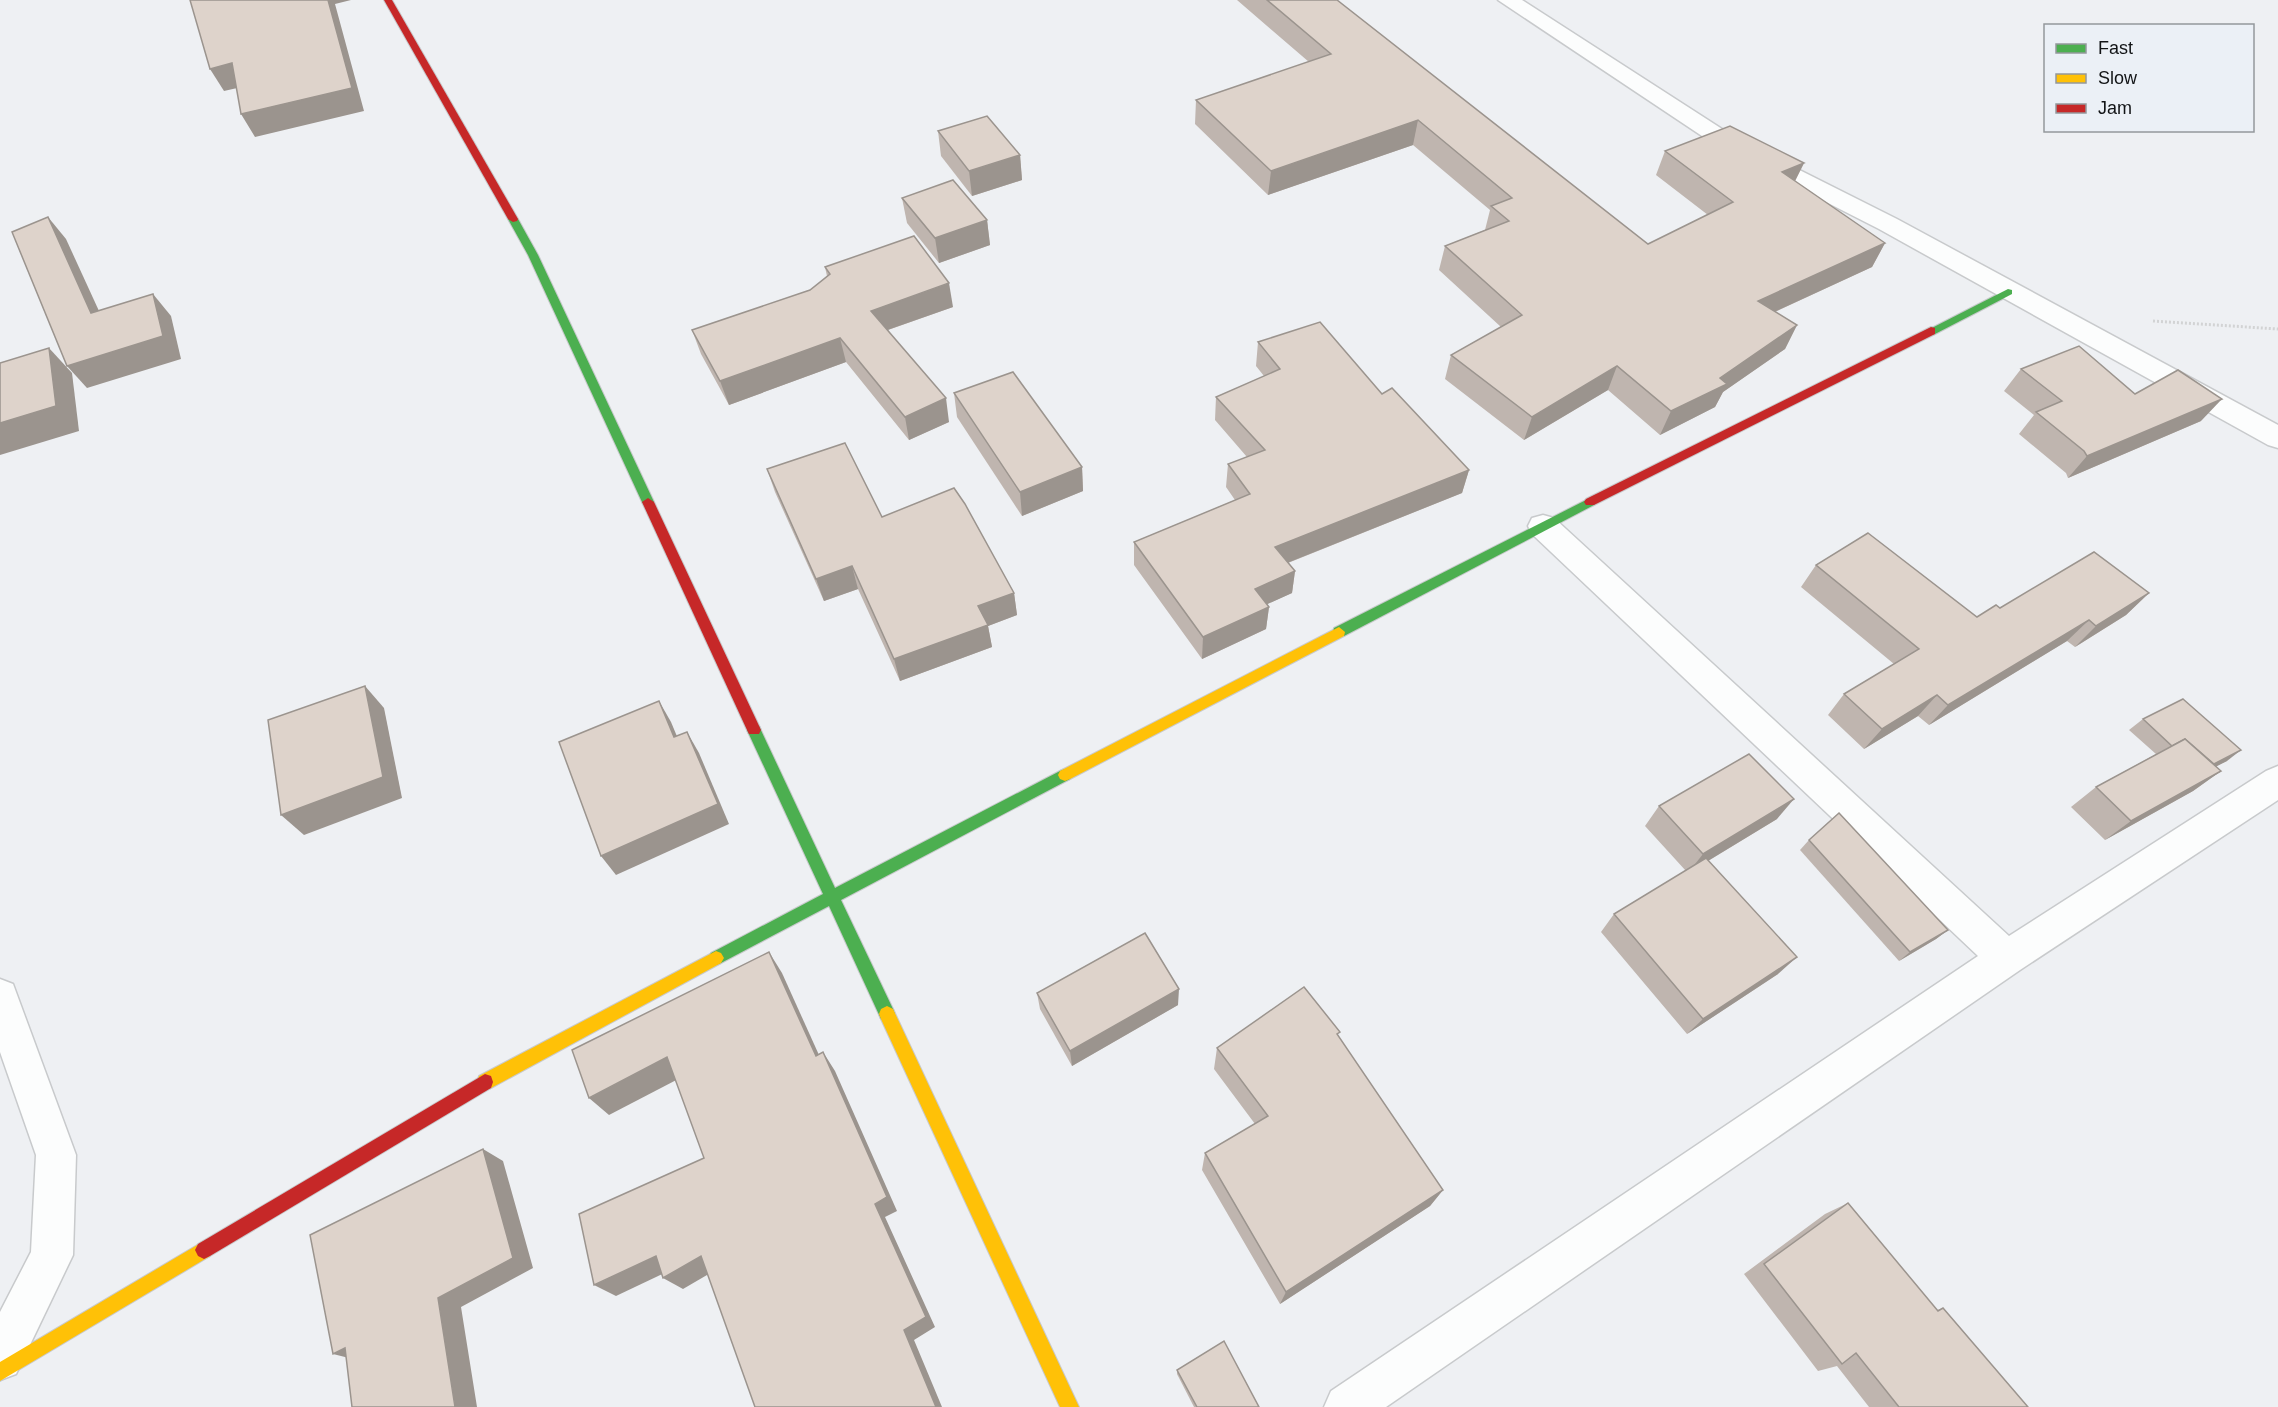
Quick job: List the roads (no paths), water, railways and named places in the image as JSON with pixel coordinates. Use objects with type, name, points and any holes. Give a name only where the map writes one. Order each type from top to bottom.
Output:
[{"type":"street","points":[[388,0],[533,255],[1070,1407]]},
{"type":"street","points":[[1508,0],[1728,143],[1888,224],[2008,292],[2278,438]]},
{"type":"street","points":[[0,1372],[489,1080],[833,895],[1543,526],[2008,292]]},
{"type":"street","points":[[1543,526],[2007,958]]},
{"type":"street","points":[[1347,1407],[2007,958],[2278,781]]},
{"type":"street","points":[[0,997],[56,1155],[52,1255],[0,1359]]}]
